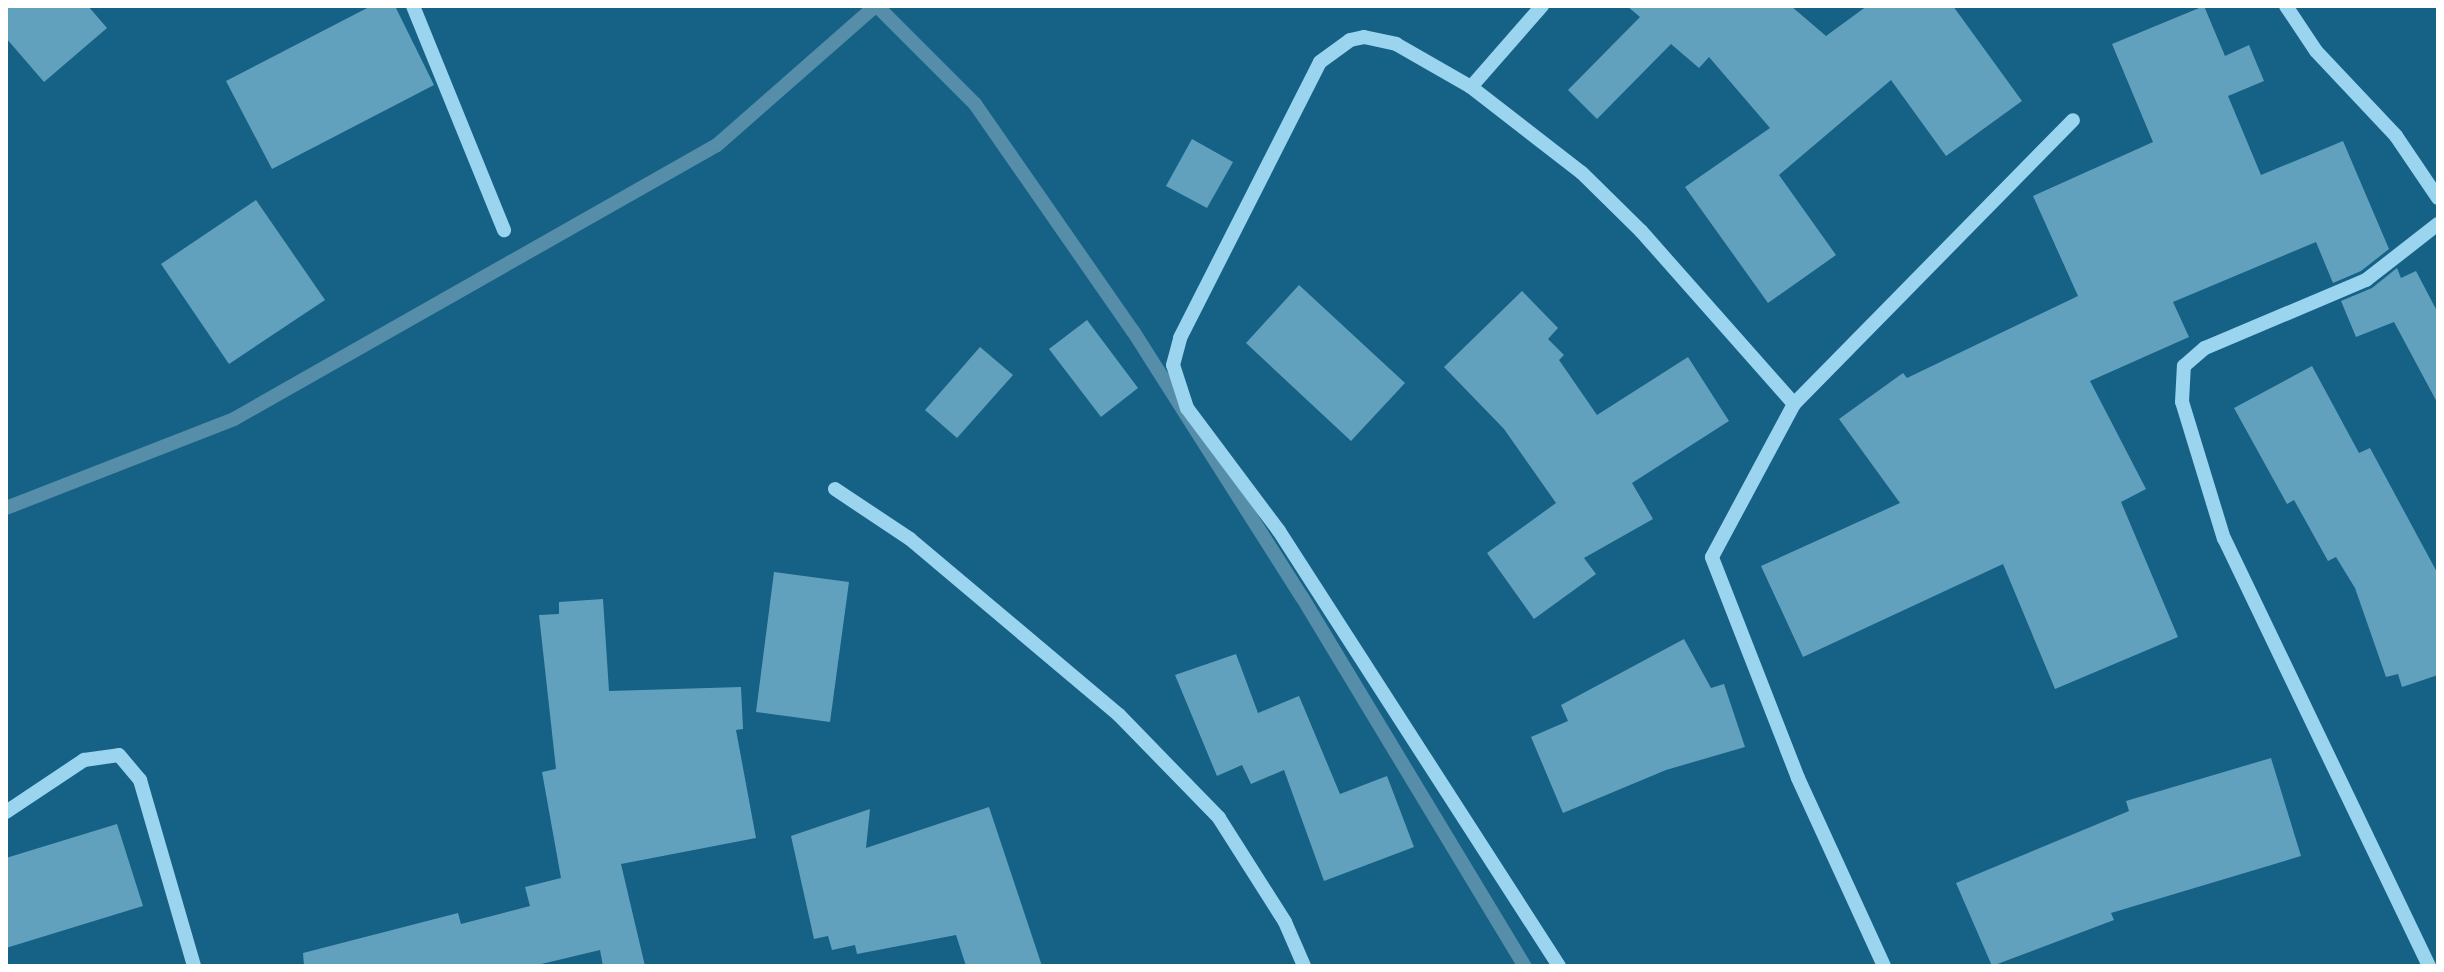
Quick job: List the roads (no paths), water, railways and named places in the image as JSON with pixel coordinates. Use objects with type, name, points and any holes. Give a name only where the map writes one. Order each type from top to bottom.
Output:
[{"type":"street","points":[[413,6],[504,230]]},
{"type":"street","points":[[1471,87],[1542,6]]},
{"type":"street","points":[[2286,6],[2316,51],[2396,136],[2438,198]]},
{"type":"street","points":[[1559,966],[1279,531],[1187,408],[1173,365],[1180,338],[1320,62],[1350,40],[1378,39],[1471,87],[1582,173],[1641,231],[1794,404]]},
{"type":"street","points":[[1884,966],[1798,778],[1712,557],[1794,404],[2073,120]]},
{"type":"street","points":[[2429,966],[2224,539],[2182,402],[2184,366],[2205,348],[2366,280],[2438,224]]},
{"type":"street","points":[[835,489],[910,539],[1119,715],[1219,818],[1285,922],[1304,966]]},
{"type":"street","points":[[6,812],[84,760],[119,755],[140,780],[194,966]]},
{"type":"waterway","points":[[6,508],[234,419],[717,145],[875,6]]},
{"type":"waterway","points":[[877,6],[975,104],[1133,331],[1302,597],[1525,966]]}]
